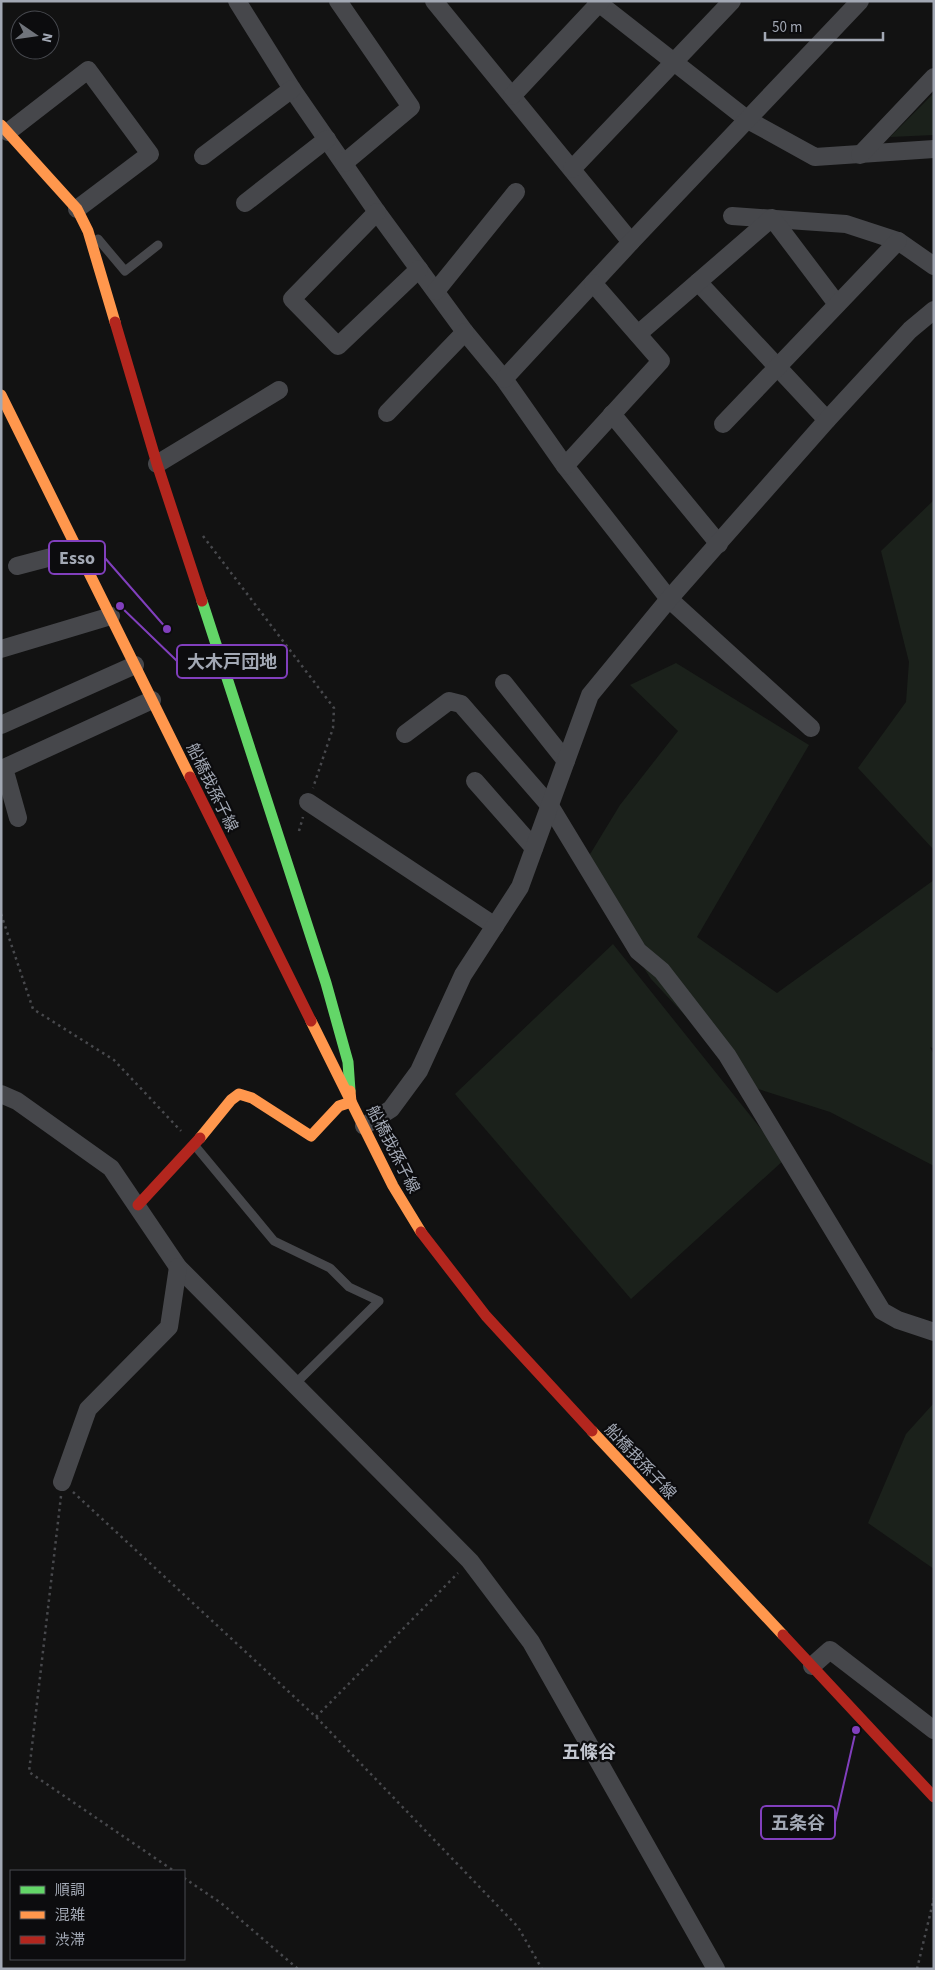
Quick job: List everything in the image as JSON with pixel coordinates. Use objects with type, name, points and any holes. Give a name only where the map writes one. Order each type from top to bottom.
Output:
[{"type":"main road","points":[[5,128],[77,209],[88,231],[156,464],[326,983],[348,1062],[352,1102],[339,1106],[311,1136],[252,1098],[240,1094],[231,1100],[194,1145],[138,1205]]},
{"type":"main road","name":"船橋我孫子線","points":[[1,395],[416,1227],[457,1284],[555,1393],[934,1797]]},
{"type":"street","points":[[236,1],[292,89],[377,212],[465,332],[504,379],[565,466],[669,599],[811,728]]},
{"type":"street","points":[[338,1],[411,107],[344,163]]},
{"type":"street","points":[[434,1],[631,242]]},
{"type":"street","points":[[572,169],[732,1]]},
{"type":"street","points":[[504,379],[860,1]]},
{"type":"street","points":[[512,96],[598,2],[748,120],[815,157],[934,149]]},
{"type":"street","points":[[5,128],[88,70],[150,154],[77,209]]},
{"type":"street","points":[[860,155],[934,77]]},
{"type":"street","points":[[203,156],[292,89]]},
{"type":"street","points":[[245,203],[327,138]]},
{"type":"street","points":[[436,292],[516,192]]},
{"type":"street","points":[[377,212],[292,299],[338,346],[419,269]]},
{"type":"street","points":[[732,216],[846,224],[898,240],[934,266]]},
{"type":"street","points":[[638,334],[772,218]]},
{"type":"street","points":[[772,218],[837,304]]},
{"type":"street","points":[[723,424],[898,240]]},
{"type":"street","points":[[698,282],[827,420]]},
{"type":"street","points":[[565,466],[661,361],[593,283]]},
{"type":"street","points":[[364,1126],[391,1109],[418,1070],[463,975],[520,888],[590,695],[669,599],[827,420],[910,330],[934,310]]},
{"type":"street","points":[[387,413],[465,332]]},
{"type":"street","points":[[156,464],[279,390]]},
{"type":"street","points":[[612,414],[719,544]]},
{"type":"street","points":[[17,566],[78,550]]},
{"type":"street","points":[[1,649],[111,616]]},
{"type":"street","points":[[1,725],[135,665]]},
{"type":"street","points":[[504,683],[566,761]]},
{"type":"street","points":[[18,818],[4,768],[152,700]]},
{"type":"street","points":[[404,734],[449,701],[461,704],[550,806],[638,951],[662,971],[727,1055],[882,1310],[898,1320],[934,1332]]},
{"type":"street","points":[[475,781],[534,848]]},
{"type":"street","points":[[308,802],[495,926]]},
{"type":"street","points":[[1,1094],[17,1100],[111,1168],[138,1205],[178,1267],[470,1562],[531,1642],[716,1969]]},
{"type":"street","points":[[62,1482],[88,1409],[169,1327],[178,1267]]},
{"type":"street","points":[[812,1666],[830,1650],[934,1730]]},
{"type":"lane","points":[[88,231],[106,246],[126,271],[158,245]]},
{"type":"lane","points":[[194,1145],[274,1241],[330,1268],[349,1287],[379,1301],[294,1384]]},
{"type":"path","points":[[199,531],[334,708],[333,728],[296,838]]},
{"type":"path","points":[[1,914],[33,1009],[114,1060],[194,1145]]},
{"type":"path","points":[[62,1482],[316,1717],[518,1927],[542,1969]]},
{"type":"path","points":[[62,1482],[29,1772],[173,1870]]},
{"type":"path","points":[[316,1717],[470,1562]]},
{"type":"path","points":[[185,1879],[221,1903],[298,1969]]},
{"type":"path","points":[[917,1969],[934,1898]]},
{"type":"shaded area","points":[[934,93],[934,135],[890,137]]},
{"type":"shaded area","points":[[934,500],[934,850],[858,768],[906,702],[909,662],[881,551]]},
{"type":"shaded area","points":[[676,663],[809,745],[697,937],[777,993],[934,880],[934,1049],[930,1047],[934,1055],[934,1166],[830,1112],[752,1087],[651,979],[581,869],[620,805],[678,731],[630,685]]},
{"type":"shaded area","points":[[613,944],[785,1159],[631,1299],[455,1094]]},
{"type":"shaded area","points":[[934,1403],[934,1569],[868,1523],[906,1434]]},
{"type":"traffic: fast","points":[[202,601],[326,983],[348,1062],[350,1091]]},
{"type":"traffic: slow","points":[[1,125],[77,209],[88,231],[115,322]]},
{"type":"traffic: slow","points":[[1,395],[190,777]]},
{"type":"traffic: slow","points":[[311,1021],[393,1186],[421,1232]]},
{"type":"traffic: slow","points":[[200,1138],[231,1100],[239,1094],[252,1098],[311,1136],[339,1106],[351,1102],[350,1091]]},
{"type":"traffic: slow","points":[[592,1431],[783,1635]]},
{"type":"traffic: jam","points":[[115,322],[157,464],[202,601]]},
{"type":"traffic: jam","points":[[190,777],[311,1021]]},
{"type":"traffic: jam","points":[[138,1205],[200,1138]]},
{"type":"traffic: jam","points":[[421,1232],[486,1316],[592,1431]]},
{"type":"traffic: jam","points":[[783,1635],[934,1797]]},
{"type":"place","name":"大木戸団地","points":[[120,606]]},
{"type":"place","name":"Esso","points":[[167,629]]},
{"type":"place","name":"五条谷","points":[[856,1730]]},
{"type":"district","name":"五條谷","points":[[589,1752]]}]
